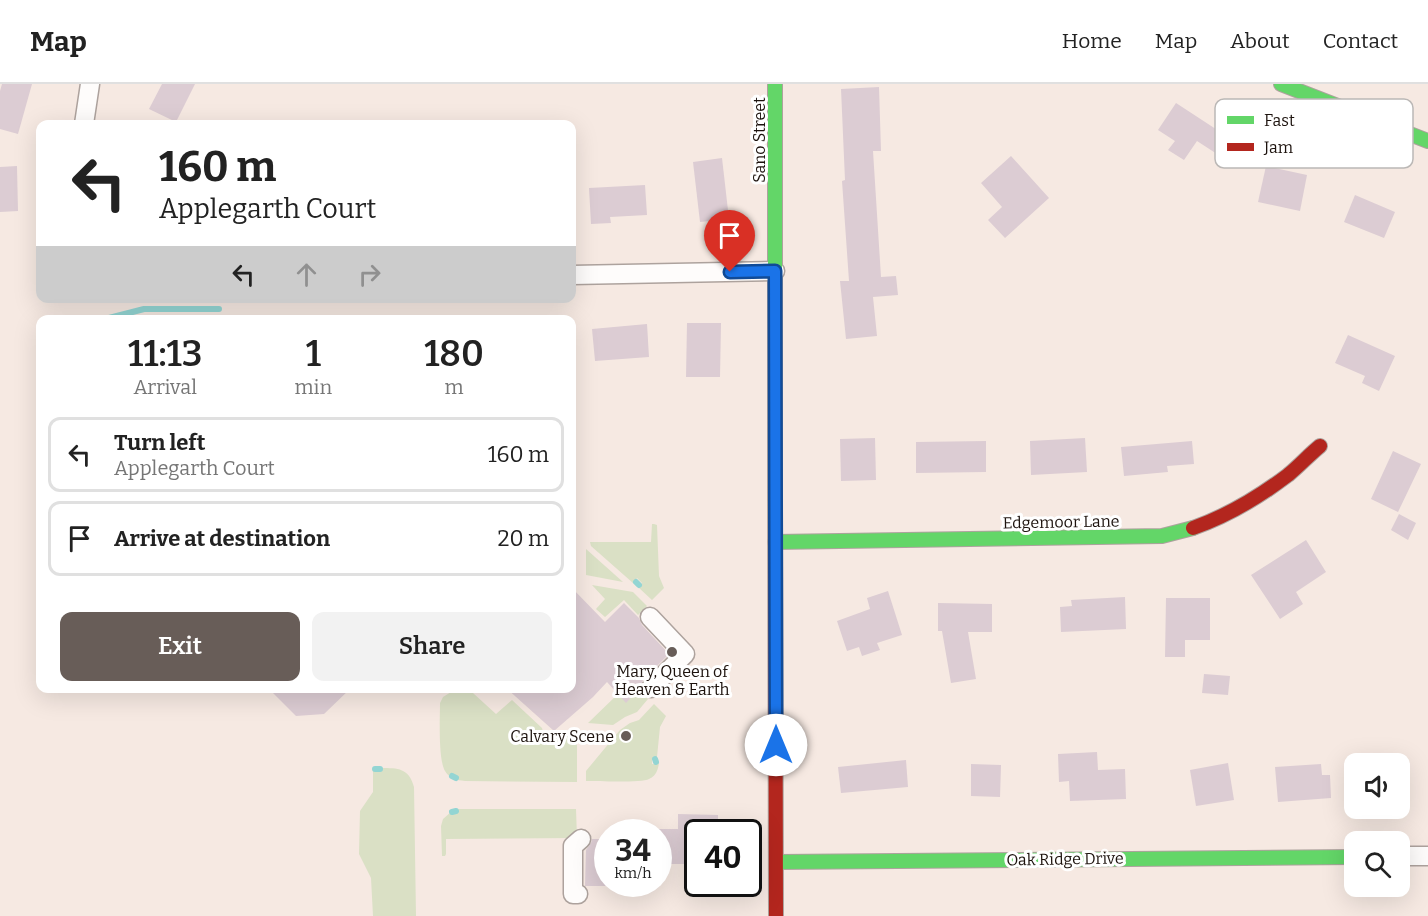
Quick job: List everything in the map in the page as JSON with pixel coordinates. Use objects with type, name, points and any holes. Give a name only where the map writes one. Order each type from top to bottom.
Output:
[{"type":"street","points":[[85,120],[90,84]]},
{"type":"street","name":"Sano Street","points":[[775,84],[776,916]]},
{"type":"street","points":[[1281,84],[1320,99]]},
{"type":"street","points":[[1413,135],[1428,141]]},
{"type":"street","points":[[576,274],[775,271]]},
{"type":"street","name":"Edgemoor Lane","points":[[776,542],[1162,536],[1189,530],[1216,520],[1289,474],[1320,446]]},
{"type":"street","points":[[650,617],[686,654],[651,688]]},
{"type":"street","points":[[578,894],[573,894],[573,846],[581,839]]},
{"type":"street","points":[[1410,856],[1428,856]]},
{"type":"street","name":"Oak Ridge Drive","points":[[776,862],[1344,857]]},
{"type":"green space","points":[[652,524],[657,525],[659,576],[664,588],[652,600],[638,587],[642,583],[637,578],[633,583],[591,546],[590,542],[651,542]]},
{"type":"green space","points":[[586,549],[623,582],[586,575]]},
{"type":"green space","points":[[592,585],[633,592],[647,606],[638,615],[624,600],[605,617],[596,609],[605,599]]},
{"type":"green space","points":[[639,689],[648,699],[637,712],[613,725],[588,723],[618,694],[626,702]]},
{"type":"green space","points":[[449,693],[473,693],[496,714],[512,700],[548,736],[564,737],[571,730],[576,730],[577,782],[465,781],[451,777],[445,771],[440,748],[440,703],[443,697]]},
{"type":"green space","points":[[654,704],[666,716],[660,727],[657,757],[652,758],[652,764],[659,763],[655,774],[649,779],[638,781],[586,781],[586,771],[620,730],[639,720]]},
{"type":"green space","points":[[381,768],[402,770],[409,776],[414,787],[416,916],[373,916],[371,878],[359,854],[360,811],[373,792],[373,771],[381,771]]},
{"type":"green space","points":[[457,809],[576,809],[577,838],[446,839],[446,854],[442,856],[441,826],[443,819],[451,812],[451,814],[457,813]]},
{"type":"building","points":[[2,84],[32,84],[18,134],[0,129]]},
{"type":"building","points":[[162,84],[195,84],[177,120],[172,120],[149,109]]},
{"type":"building","points":[[879,87],[881,151],[873,151],[881,277],[896,276],[898,295],[873,297],[877,336],[846,339],[840,281],[849,281],[842,181],[845,180],[841,89]]},
{"type":"building","points":[[1176,103],[1215,128],[1215,153],[1197,141],[1184,160],[1168,150],[1175,141],[1158,130]]},
{"type":"building","points":[[1011,156],[1049,198],[1005,238],[988,220],[1002,207],[981,183]]},
{"type":"building","points":[[722,158],[729,219],[700,222],[693,162]]},
{"type":"building","points":[[17,166],[18,211],[0,212],[0,167]]},
{"type":"building","points":[[1266,168],[1307,175],[1300,211],[1258,202]]},
{"type":"building","points":[[645,185],[647,215],[610,217],[611,223],[591,224],[589,188]]},
{"type":"building","points":[[1355,195],[1395,212],[1384,238],[1344,222]]},
{"type":"building","points":[[687,323],[721,323],[720,377],[686,377]]},
{"type":"building","points":[[647,324],[649,357],[595,361],[592,329]]},
{"type":"building","points":[[1348,335],[1395,356],[1379,391],[1362,383],[1365,376],[1335,363]]},
{"type":"building","points":[[875,438],[876,480],[841,481],[840,439]]},
{"type":"building","points":[[1085,438],[1087,472],[1031,475],[1030,441]]},
{"type":"building","points":[[986,441],[986,472],[916,473],[916,442]]},
{"type":"building","points":[[1192,441],[1194,464],[1167,466],[1168,472],[1124,476],[1121,447]]},
{"type":"building","points":[[1393,451],[1421,464],[1398,512],[1371,499]]},
{"type":"building","points":[[1399,514],[1416,523],[1408,540],[1391,530]]},
{"type":"building","points":[[1306,540],[1326,572],[1296,592],[1303,604],[1280,619],[1251,575]]},
{"type":"building","points":[[888,591],[902,635],[877,643],[880,650],[862,656],[859,647],[847,651],[837,621],[870,609],[867,598]]},
{"type":"building","points":[[576,592],[605,622],[624,603],[669,654],[643,680],[640,688],[626,703],[607,682],[554,731],[512,693],[576,693]]},
{"type":"building","points":[[1125,597],[1126,629],[1061,632],[1060,607],[1072,606],[1071,600]]},
{"type":"building","points":[[1166,598],[1210,598],[1210,640],[1185,640],[1185,657],[1165,657]]},
{"type":"building","points":[[938,603],[992,604],[992,632],[968,632],[976,679],[951,683],[942,631],[938,631]]},
{"type":"building","points":[[1204,674],[1230,676],[1228,695],[1202,693]]},
{"type":"building","points":[[273,693],[346,693],[324,714],[296,716]]},
{"type":"building","points":[[1097,752],[1098,770],[1125,769],[1126,799],[1070,801],[1069,781],[1059,782],[1058,754]]},
{"type":"building","points":[[906,760],[908,787],[841,793],[838,767]]},
{"type":"building","points":[[1228,763],[1234,800],[1196,806],[1190,770]]},
{"type":"building","points":[[971,764],[1001,765],[1000,797],[971,796]]},
{"type":"building","points":[[1321,764],[1322,775],[1330,775],[1331,798],[1278,802],[1275,767]]},
{"type":"building","points":[[678,814],[718,815],[718,819],[684,819],[684,864],[672,864],[672,829],[678,829]]},
{"type":"building","points":[[594,839],[594,886],[585,886],[586,850]]},
{"type":"waterway","points":[[121,315],[144,309],[219,309]]},
{"type":"waterway","points":[[636,582],[639,585]]},
{"type":"waterway","points":[[375,769],[380,769]]},
{"type":"waterway","points":[[452,776],[456,778]]},
{"type":"waterway","points":[[452,812],[456,811]]},
{"type":"traffic: fast","points":[[775,84],[775,495]]},
{"type":"traffic: fast","points":[[1281,84],[1320,99]]},
{"type":"traffic: fast","points":[[1413,135],[1428,141]]},
{"type":"traffic: fast","points":[[775,542],[1162,536],[1193,528]]},
{"type":"traffic: fast","points":[[776,862],[1344,857]]},
{"type":"traffic: jam","points":[[1193,528],[1230,512],[1266,491],[1320,446]]},
{"type":"traffic: jam","points":[[775,495],[776,916]]},
{"type":"place","name":"Mary, Queen of Heaven & Earth","points":[[672,652]]},
{"type":"place","name":"Calvary Scene","points":[[626,736]]},
{"type":"route","points":[[730,272],[775,271],[776,745]]}]
